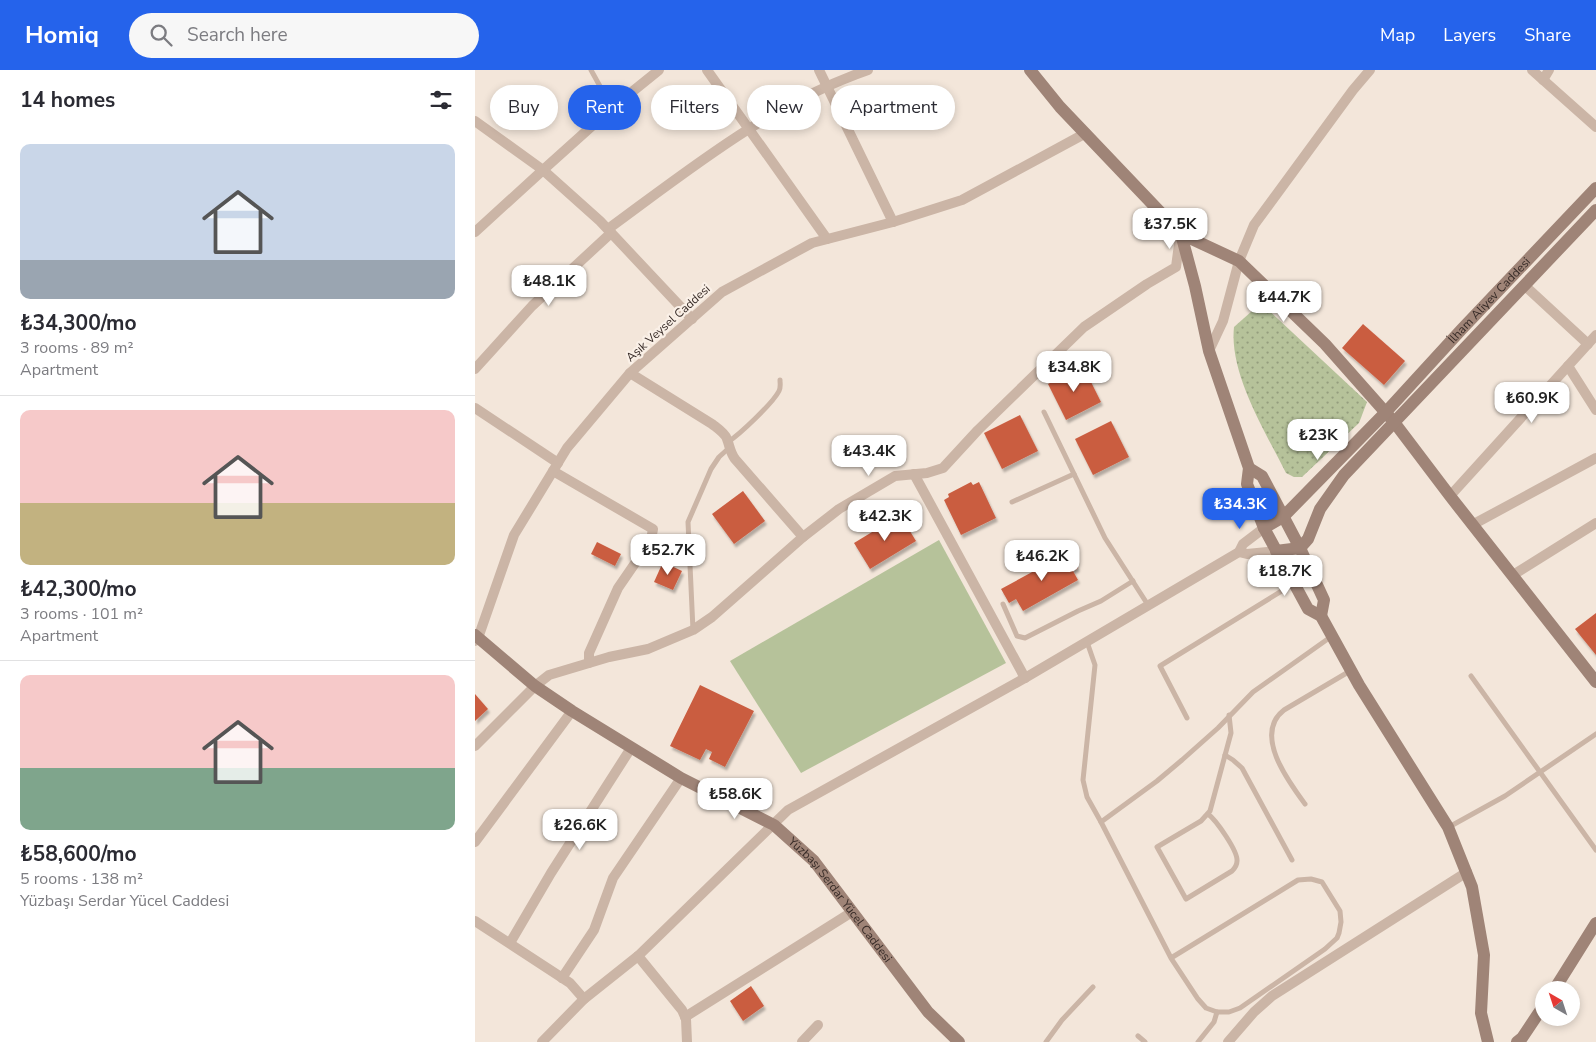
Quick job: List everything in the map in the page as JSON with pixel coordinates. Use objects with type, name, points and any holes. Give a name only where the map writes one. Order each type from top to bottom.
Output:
[{"type":"street","points":[[641,85],[659,70]]},
{"type":"street","points":[[707,70],[747,125]]},
{"type":"street","points":[[819,70],[893,222]]},
{"type":"street","points":[[821,91],[868,70]]},
{"type":"street","points":[[1031,70],[1060,107],[1181,234],[1239,261],[1325,344],[1390,418],[1596,682]]},
{"type":"street","points":[[1209,351],[1223,321],[1239,261],[1254,225],[1370,70]]},
{"type":"street","points":[[1532,70],[1596,127]]},
{"type":"street","points":[[1543,80],[1549,70]]},
{"type":"street","points":[[475,121],[543,170],[609,231],[692,319]]},
{"type":"street","points":[[475,369],[531,306],[609,231],[723,144],[747,129]]},
{"type":"street","points":[[475,232],[588,130]]},
{"type":"street","points":[[750,130],[827,239]]},
{"type":"street","name":"Aşık Veysel Caddesi","points":[[476,638],[514,535],[567,448],[631,373],[722,292],[812,243],[893,222],[961,200],[1086,133]]},
{"type":"street","name":"İlham Aliyev Caddesi","points":[[1390,418],[1461,330],[1596,188]]},
{"type":"street","name":"İlham Aliyev Caddesi","points":[[1390,418],[1524,285],[1596,210]]},
{"type":"street","points":[[1181,234],[1195,286],[1209,351],[1249,468],[1247,484],[1264,528],[1308,609],[1321,616],[1351,670],[1448,827],[1467,872],[1472,887],[1484,955],[1481,1013],[1488,1042]]},
{"type":"street","points":[[475,746],[535,686],[549,675],[648,649],[693,630],[712,617],[803,537],[839,509],[895,476],[927,473],[943,468],[978,430],[1084,327],[1147,284],[1176,267],[1181,234]]},
{"type":"street","points":[[1524,285],[1588,344]]},
{"type":"street","points":[[1450,496],[1596,335]]},
{"type":"street","points":[[1568,366],[1596,410]]},
{"type":"street","points":[[631,373],[725,434],[735,458],[803,537]]},
{"type":"street","points":[[475,408],[555,467],[653,529],[651,540],[618,588],[589,653],[589,663]]},
{"type":"street","points":[[543,1042],[584,999],[638,956],[788,810],[1025,678],[1239,552],[1243,544],[1264,528],[1283,517],[1390,418]]},
{"type":"street","points":[[1239,552],[1247,554],[1300,548],[1308,539],[1321,509],[1344,475],[1390,418]]},
{"type":"street","points":[[1472,524],[1596,458]]},
{"type":"street","points":[[1249,468],[1262,476],[1300,548],[1324,600],[1321,616]]},
{"type":"street","points":[[914,474],[1025,678]]},
{"type":"street","points":[[1513,576],[1596,523]]},
{"type":"street","name":"Yüzbaşı Serdar Yücel Caddesi","points":[[476,638],[535,686],[571,711],[681,778],[774,825],[814,861],[927,1012],[956,1041]]},
{"type":"street","points":[[475,842],[571,711]]},
{"type":"street","points":[[510,944],[551,873],[631,748]]},
{"type":"street","points":[[562,978],[594,930],[613,878],[681,778]]},
{"type":"street","points":[[1228,1042],[1254,1012],[1272,996],[1467,872]]},
{"type":"street","points":[[685,1017],[852,912]]},
{"type":"street","points":[[475,921],[570,982],[584,999]]},
{"type":"street","points":[[1560,981],[1596,923]]},
{"type":"street","points":[[638,956],[682,1010],[685,1017],[687,1042]]},
{"type":"street","points":[[1517,1042],[1522,1038],[1535,1018]]},
{"type":"street","points":[[803,1042],[818,1025]]},
{"type":"lane","points":[[591,70],[600,85]]},
{"type":"lane","points":[[693,630],[688,522],[711,469],[729,445],[778,393],[781,384],[780,380]]},
{"type":"lane","points":[[1044,412],[1105,538],[1148,606]]},
{"type":"lane","points":[[1012,502],[1074,474]]},
{"type":"lane","points":[[1003,604],[1017,636],[1025,638],[1078,610],[1101,601],[1133,581]]},
{"type":"lane","points":[[1187,718],[1160,666],[1294,584]]},
{"type":"lane","points":[[1101,822],[1182,760],[1269,679],[1332,636]]},
{"type":"lane","points":[[1087,642],[1095,665],[1084,788],[1171,958],[1201,1004],[1217,1012],[1229,1012],[1240,1008],[1325,949],[1337,938],[1341,928],[1340,911],[1322,882],[1311,879],[1298,880],[1171,958]]},
{"type":"lane","points":[[1305,804],[1291,784],[1280,763],[1271,736],[1272,727],[1284,710],[1351,670]]},
{"type":"lane","points":[[1471,676],[1596,850]]},
{"type":"lane","points":[[1208,814],[1220,827],[1237,857],[1237,864],[1232,871],[1186,899],[1157,847],[1201,821],[1208,814],[1231,733],[1229,715]]},
{"type":"lane","points":[[1448,827],[1505,796],[1596,734]]},
{"type":"lane","points":[[1225,755],[1242,768],[1292,860]]},
{"type":"lane","points":[[1046,1042],[1093,987]]},
{"type":"lane","points":[[1198,1042],[1214,1022],[1217,1012]]},
{"type":"lane","points":[[1138,1036],[1145,1042]]},
{"type":"green space","points":[[1261,303],[1367,402],[1359,423],[1302,477],[1294,477],[1286,473],[1250,402],[1237,364],[1234,327]]},
{"type":"green space","points":[[939,540],[1006,663],[801,773],[730,661]]},
{"type":"building","points":[[1363,324],[1405,361],[1384,385],[1342,348]]},
{"type":"building","points":[[1083,366],[1101,402],[1066,420],[1048,384]]},
{"type":"building","points":[[1020,415],[1038,451],[1002,469],[984,433]]},
{"type":"building","points":[[1111,421],[1129,457],[1093,475],[1075,439]]},
{"type":"building","points":[[971,482],[973,485],[979,482],[996,518],[961,535],[944,500],[949,497],[948,494]]},
{"type":"building","points":[[743,491],[765,521],[734,544],[712,514]]},
{"type":"building","points":[[900,515],[916,541],[870,569],[854,543]]},
{"type":"building","points":[[597,542],[621,554],[615,566],[591,554]]},
{"type":"building","points":[[1069,552],[1078,568],[1073,571],[1078,580],[1023,611],[1016,599],[1009,603],[1001,589]]},
{"type":"building","points":[[663,562],[682,571],[673,590],[654,582]]},
{"type":"building","points":[[1596,613],[1596,655],[1575,629]]},
{"type":"building","points":[[700,685],[754,711],[725,767],[709,759],[712,752],[706,749],[700,760],[670,746]]},
{"type":"building","points":[[475,694],[488,709],[475,721]]},
{"type":"building","points":[[751,986],[764,1006],[743,1021],[730,1001]]}]
